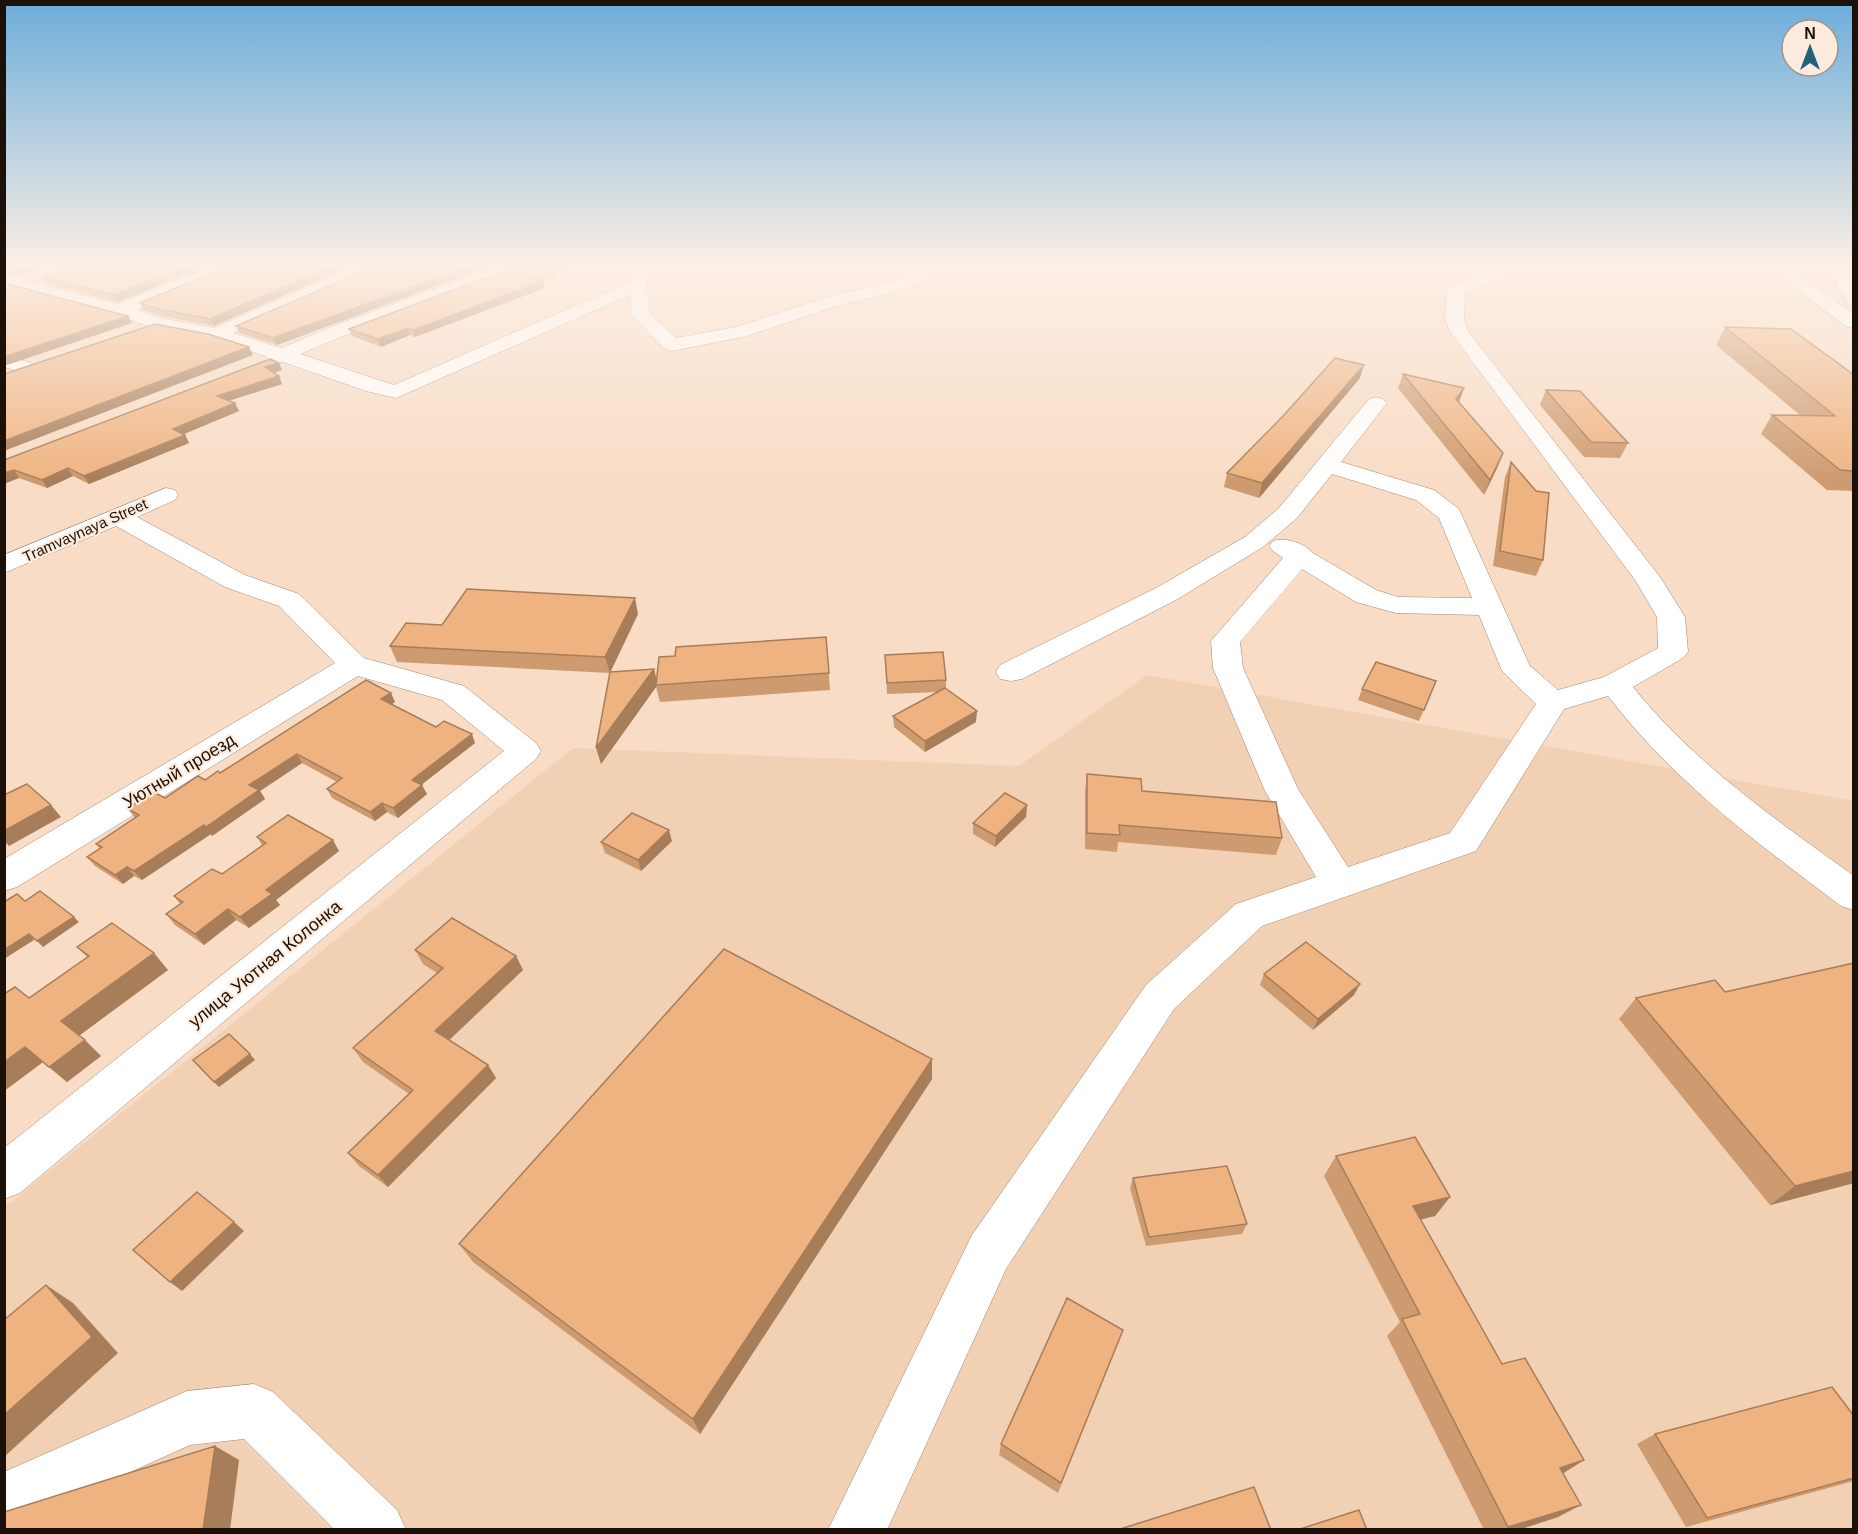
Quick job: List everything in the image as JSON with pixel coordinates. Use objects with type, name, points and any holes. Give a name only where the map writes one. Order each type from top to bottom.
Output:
[{"type":"street","points":[[234,340],[373,387],[396,392],[506,340]]},
{"type":"street","points":[[250,368],[319,340]]},
{"type":"street","points":[[666,340],[672,345],[700,340]]},
{"type":"street","points":[[856,1530],[989,1252],[1160,996],[1249,915],[1463,842],[1554,702],[1615,684],[1672,652],[1671,617],[1647,577],[1464,340]]},
{"type":"street","points":[[4,361],[28,368]]},
{"type":"street","points":[[4,376],[50,361]]},
{"type":"street","points":[[1011,672],[1166,594],[1261,536],[1288,513],[1377,403]]},
{"type":"street","points":[[1327,465],[1425,495],[1450,514],[1517,671],[1554,702]]},
{"type":"street","name":"Tramvaynaya Street","points":[[4,566],[166,495]]},
{"type":"street","points":[[117,516],[235,581],[289,600],[354,665]]},
{"type":"street","points":[[1261,536],[1300,555],[1366,596],[1396,605],[1489,607]]},
{"type":"street","points":[[1300,555],[1225,641],[1228,668],[1282,791],[1339,884]]},
{"type":"street","name":"улица Уютная Колонка","points":[[4,1177],[525,750],[453,693],[354,665]]},
{"type":"street","name":"Уютный проезд","points":[[4,877],[354,665]]},
{"type":"street","points":[[1615,684],[1647,725],[1743,814],[1854,896]]},
{"type":"street","points":[[4,1501],[187,1418],[254,1411],[377,1530]]},
{"type":"shaded area","points":[[1147,675],[1853,801],[1853,1529],[5,1530],[5,1207],[573,748],[1019,766]]},
{"type":"building","points":[[4,340],[57,340],[4,357]]},
{"type":"building","points":[[108,340],[226,340],[249,347],[4,441],[4,374]]},
{"type":"building","points":[[1741,340],[1805,340],[1854,375],[1854,471],[1840,470],[1772,415],[1835,416]]},
{"type":"building","points":[[1335,358],[1364,365],[1262,483],[1227,473],[1284,415]]},
{"type":"building","points":[[270,359],[279,363],[265,367],[279,376],[217,396],[235,403],[173,429],[185,435],[84,476],[68,468],[42,480],[14,470],[4,473],[4,460]]},
{"type":"building","points":[[1403,374],[1464,388],[1456,399],[1503,453],[1490,480]]},
{"type":"building","points":[[1546,390],[1580,391],[1628,443],[1591,442]]},
{"type":"building","points":[[1511,462],[1536,491],[1549,493],[1543,560],[1500,551]]},
{"type":"building","points":[[467,589],[635,598],[605,657],[390,646],[406,623],[442,625]]},
{"type":"building","points":[[826,637],[829,673],[656,685],[659,657],[675,656],[676,647]]},
{"type":"building","points":[[943,652],[946,680],[887,683],[885,655]]},
{"type":"building","points":[[1376,662],[1436,681],[1424,710],[1362,689]]},
{"type":"building","points":[[654,669],[596,748],[610,672]]},
{"type":"building","points":[[366,680],[391,693],[381,699],[436,727],[444,721],[472,734],[412,780],[422,785],[393,808],[382,803],[370,812],[327,789],[342,778],[297,754],[249,785],[259,790],[206,827],[204,825],[134,871],[127,867],[115,875],[87,857],[102,847],[96,844],[139,815],[127,808],[154,792],[165,798],[198,776],[205,780],[218,771],[220,773]]},
{"type":"building","points":[[945,688],[977,711],[925,741],[893,716]]},
{"type":"building","points":[[1087,774],[1141,779],[1142,791],[1276,802],[1282,838],[1119,825],[1120,835],[1087,833]]},
{"type":"building","points":[[27,784],[51,805],[4,831],[4,795]]},
{"type":"building","points":[[1005,793],[1027,805],[996,836],[973,823]]},
{"type":"building","points":[[632,813],[669,830],[638,860],[601,842]]},
{"type":"building","points":[[288,815],[333,840],[266,890],[272,894],[240,917],[228,909],[195,934],[166,914],[183,902],[174,896],[212,869],[222,874],[266,843],[257,837]]},
{"type":"building","points":[[40,891],[74,917],[37,941],[29,934],[4,950],[4,902],[17,894],[25,901]]},
{"type":"building","points":[[452,918],[516,956],[435,1031],[488,1065],[378,1175],[348,1153],[413,1090],[353,1048],[443,968],[415,950]]},
{"type":"building","points":[[112,923],[154,953],[61,1021],[85,1040],[49,1067],[25,1047],[4,1062],[4,994],[15,987],[29,998],[89,956],[77,947]]},
{"type":"building","points":[[1306,942],[1360,984],[1318,1019],[1264,974]]},
{"type":"building","points":[[724,949],[932,1059],[693,1419],[459,1244]]},
{"type":"building","points":[[1854,963],[1854,1171],[1795,1186],[1636,998],[1715,980],[1725,992]]},
{"type":"building","points":[[229,1034],[250,1054],[214,1082],[193,1060]]},
{"type":"building","points":[[1415,1137],[1450,1197],[1413,1206],[1502,1364],[1525,1358],[1584,1460],[1560,1468],[1581,1505],[1508,1527],[1402,1319],[1420,1314],[1336,1156]]},
{"type":"building","points":[[1227,1166],[1247,1224],[1149,1237],[1133,1178]]},
{"type":"building","points":[[197,1192],[234,1222],[170,1282],[133,1250]]},
{"type":"building","points":[[46,1285],[92,1337],[4,1415],[4,1320]]},
{"type":"building","points":[[1067,1298],[1123,1330],[1061,1483],[1001,1444]]},
{"type":"building","points":[[1832,1387],[1854,1416],[1854,1478],[1707,1518],[1655,1434]]},
{"type":"building","points":[[215,1446],[203,1530],[4,1530],[4,1512]]},
{"type":"building","points":[[1254,1487],[1271,1530],[1117,1530]]},
{"type":"building","points":[[1359,1510],[1367,1530],[1297,1530]]}]
